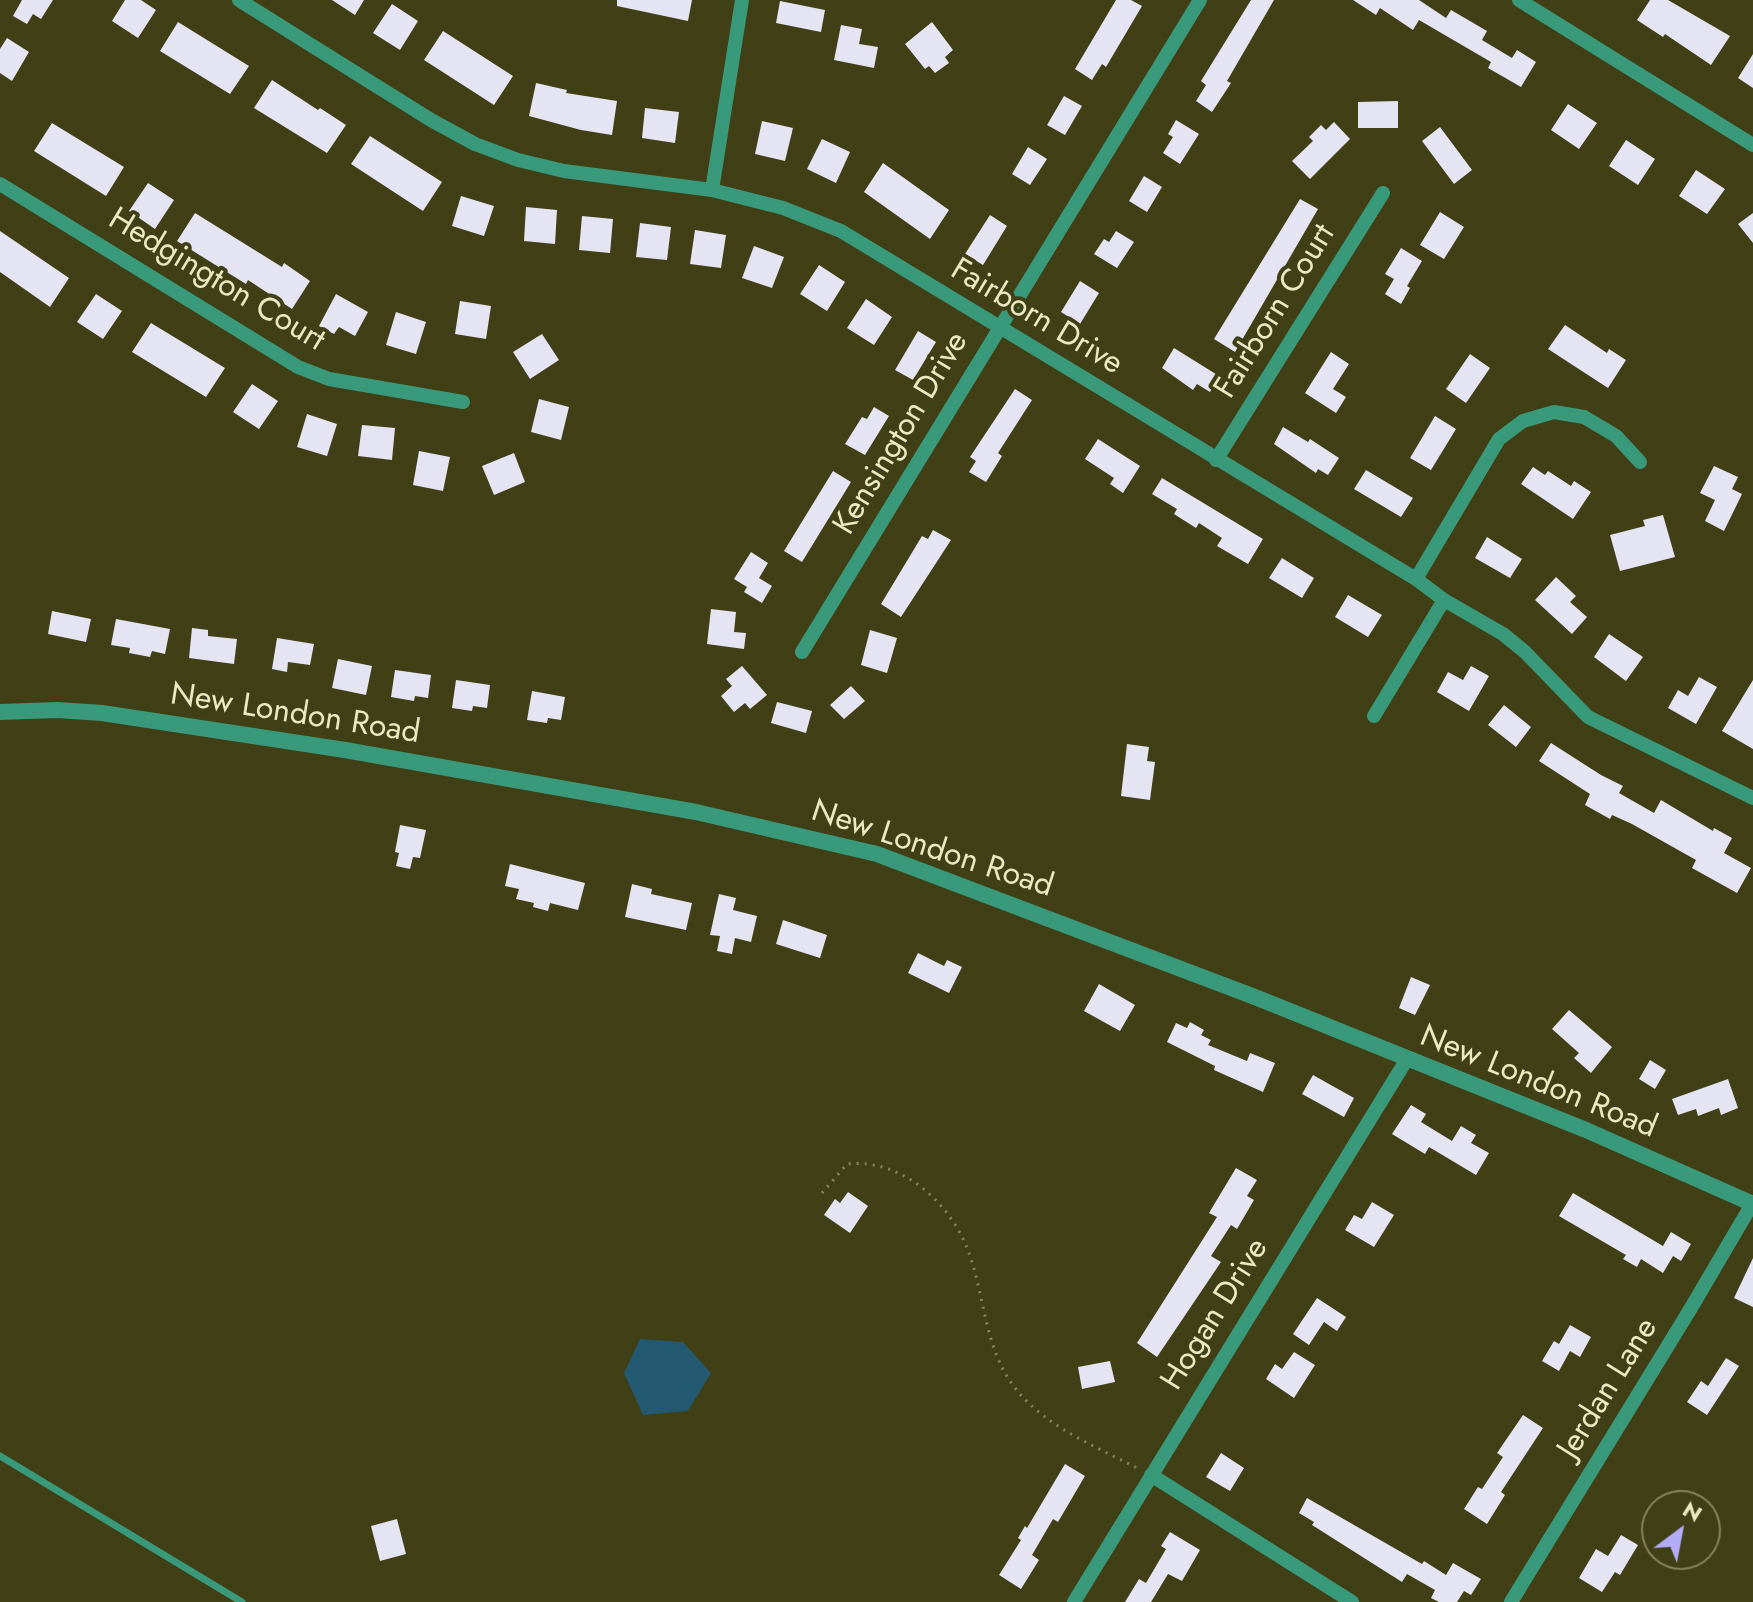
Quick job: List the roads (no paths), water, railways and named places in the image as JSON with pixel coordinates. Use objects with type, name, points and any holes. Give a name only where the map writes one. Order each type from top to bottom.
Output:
[{"type":"street","name":"Fairborn Drive","points":[[239,0],[431,120],[475,144],[518,160],[564,171],[712,190],[783,208],[841,231],[1503,634],[1525,652],[1588,717],[1753,798]]},
{"type":"street","points":[[712,190],[742,0]]},
{"type":"street","name":"Kensington Drive","points":[[802,652],[1200,0]]},
{"type":"street","points":[[1519,0],[1753,145]]},
{"type":"street","name":"Hedgington Court","points":[[0,184],[298,367],[329,379],[463,402]]},
{"type":"street","name":"Fairborn Court","points":[[1216,460],[1383,193]]},
{"type":"street","points":[[1416,579],[1499,439],[1523,421],[1554,412],[1584,417],[1616,436],[1640,462]]},
{"type":"street","points":[[1374,716],[1444,600]]},
{"type":"street","name":"New London Road","points":[[0,712],[57,710],[102,713],[376,756],[696,812],[877,854],[1586,1130],[1752,1204]]},
{"type":"street","name":"Hogan Drive","points":[[1074,1602],[1407,1059]]},
{"type":"street","name":"Jerdan Lane","points":[[1511,1602],[1752,1204]]},
{"type":"street","points":[[1151,1475],[1352,1602]]},
{"type":"lane","points":[[0,1456],[242,1602]]},
{"type":"water","points":[[640,1339],[683,1342],[711,1373],[688,1411],[643,1415],[624,1373]]}]
